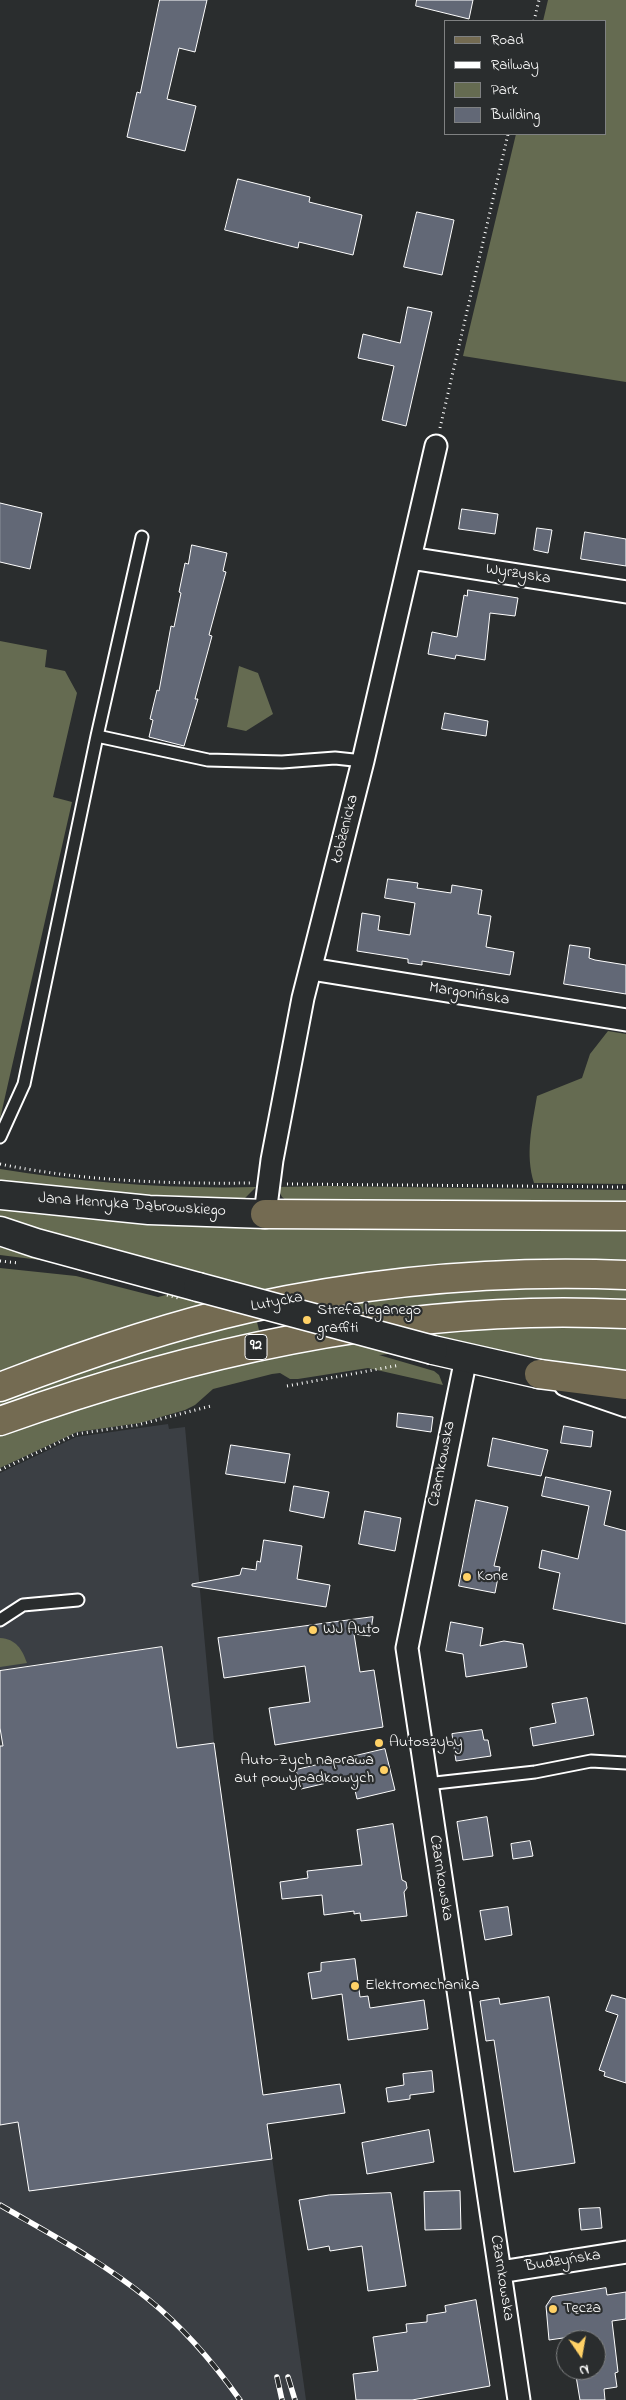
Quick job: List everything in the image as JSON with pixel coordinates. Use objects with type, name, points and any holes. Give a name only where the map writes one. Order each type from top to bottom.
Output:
[{"type":"main road","name":"Jana Henryka Dąbrowskiego","points":[[0,1196],[149,1210],[265,1214]]},
{"type":"main road","points":[[265,1214],[626,1216]]},
{"type":"main road","points":[[0,1231],[36,1243],[433,1350],[539,1374],[626,1385]]},
{"type":"main road","name":"Lutycka","points":[[0,1388],[77,1358],[127,1342],[248,1308],[307,1297],[383,1285],[449,1279],[567,1274],[626,1275]]},
{"type":"main road","name":"92","points":[[0,1421],[128,1380],[303,1337],[392,1323],[456,1316],[553,1312],[626,1314]]},
{"type":"street","name":"Łobżenicka","points":[[265,1214],[303,998],[363,762],[436,446]]},
{"type":"street","name":"Wyrzyska","points":[[410,558],[626,592]]},
{"type":"street","name":"Margonińska","points":[[311,969],[626,1020]]},
{"type":"street","name":"Czarnkowska","points":[[466,1358],[407,1648],[520,2400]]},
{"type":"street","points":[[539,1374],[575,1389],[626,1406]]},
{"type":"street","name":"Budzyńska","points":[[500,2272],[626,2252]]},
{"type":"lane","points":[[0,1138],[24,1084],[97,736],[142,537]]},
{"type":"lane","points":[[97,736],[208,760],[282,762],[335,758],[363,762]]},
{"type":"lane","points":[[0,1620],[23,1605],[78,1600]]},
{"type":"lane","points":[[426,1784],[535,1772],[591,1761],[626,1763]]},
{"type":"path","points":[[534,20],[539,0]]},
{"type":"path","points":[[436,446],[508,135]]},
{"type":"path","points":[[0,1164],[124,1180],[175,1183],[626,1187]]},
{"type":"path","points":[[286,1386],[409,1363]]},
{"type":"path","points":[[0,1470],[76,1434],[137,1426],[211,1406]]},
{"type":"shaded area","points":[[168,1424],[169,1429],[185,1427],[214,1743],[306,2400],[0,2400],[0,1473],[76,1437]]},
{"type":"green space","points":[[548,0],[626,0],[626,382],[463,356],[516,135],[606,135],[606,20],[543,20]]},
{"type":"green space","points":[[0,641],[47,650],[45,667],[65,671],[77,693],[53,797],[72,802],[0,1119]]},
{"type":"green space","points":[[239,666],[258,673],[273,714],[246,731],[227,727]]},
{"type":"green space","points":[[608,1031],[626,1034],[626,1184],[534,1183],[531,1172],[530,1151],[531,1129],[537,1096],[582,1078],[590,1054]]},
{"type":"green space","points":[[0,1169],[128,1184],[256,1187],[243,1200],[219,1203],[0,1184]]},
{"type":"green space","points":[[277,1187],[626,1190],[626,1205],[287,1201],[282,1197]]},
{"type":"green space","points":[[0,1206],[626,1226],[626,1264],[158,1320],[85,1341],[0,1375],[0,1268],[76,1276],[158,1297],[219,1282],[0,1220]]},
{"type":"green space","points":[[0,1245],[56,1262],[0,1255]]},
{"type":"green space","points":[[626,1286],[626,1303],[353,1317],[351,1300],[489,1287]]},
{"type":"green space","points":[[256,1318],[260,1334],[0,1409],[0,1400],[90,1364]]},
{"type":"green space","points":[[502,1326],[626,1326],[626,1374],[552,1364],[475,1345],[379,1355],[434,1371],[439,1375],[443,1385],[368,1368],[298,1379],[290,1379],[280,1373],[272,1374],[213,1389],[195,1405],[185,1410],[140,1423],[77,1432],[0,1468],[0,1435],[82,1406],[166,1381],[251,1360],[336,1343],[398,1335]]},
{"type":"green space","points":[[0,1638],[10,1640],[18,1646],[27,1663],[0,1667]]},
{"type":"building","points":[[160,0],[207,0],[195,52],[179,48],[167,99],[196,106],[185,151],[127,137],[137,92],[140,93]]},
{"type":"building","points":[[417,0],[473,0],[469,19],[416,6]]},
{"type":"building","points":[[238,179],[310,197],[309,202],[362,215],[353,255],[299,242],[298,248],[225,230]]},
{"type":"building","points":[[417,212],[454,220],[442,275],[404,267]]},
{"type":"building","points":[[408,307],[432,312],[406,426],[382,420],[394,366],[358,358],[363,334],[400,343]]},
{"type":"building","points":[[0,503],[42,513],[30,569],[0,562]]},
{"type":"building","points":[[462,509],[498,514],[495,534],[459,529]]},
{"type":"building","points":[[537,528],[552,530],[548,553],[534,550]]},
{"type":"building","points":[[585,532],[626,539],[626,566],[581,559]]},
{"type":"building","points":[[192,545],[227,553],[223,571],[226,572],[209,635],[212,636],[195,699],[198,699],[184,746],[149,737],[153,720],[150,719],[157,690],[159,691],[171,626],[174,627],[185,563],[188,564]]},
{"type":"building","points":[[468,590],[518,598],[515,616],[490,613],[485,660],[456,655],[455,659],[428,654],[432,632],[457,637],[464,595],[467,596]]},
{"type":"building","points":[[445,713],[488,721],[486,736],[442,729]]},
{"type":"building","points":[[388,879],[418,883],[417,888],[451,893],[452,885],[482,890],[478,914],[491,916],[486,947],[514,952],[510,975],[422,961],[422,965],[408,963],[408,959],[357,951],[362,913],[380,916],[378,930],[410,935],[415,903],[385,898]]},
{"type":"building","points":[[570,945],[590,948],[589,958],[626,965],[626,994],[564,984]]},
{"type":"building","points":[[398,1413],[433,1417],[431,1432],[397,1427]]},
{"type":"building","points":[[564,1426],[593,1431],[591,1447],[561,1443]]},
{"type":"building","points":[[493,1438],[548,1450],[541,1476],[488,1466]]},
{"type":"building","points":[[231,1445],[290,1454],[285,1483],[226,1474]]},
{"type":"building","points":[[546,1477],[611,1491],[604,1525],[626,1531],[626,1624],[553,1609],[560,1573],[539,1568],[542,1550],[578,1559],[589,1506],[542,1496]]},
{"type":"building","points":[[294,1486],[329,1492],[324,1518],[290,1511]]},
{"type":"building","points":[[476,1500],[508,1507],[494,1566],[500,1567],[495,1593],[459,1586]]},
{"type":"building","points":[[365,1511],[401,1518],[395,1551],[359,1544]]},
{"type":"building","points":[[264,1540],[302,1546],[297,1579],[330,1585],[326,1607],[192,1586],[192,1584],[240,1575],[242,1568],[256,1570],[257,1561],[260,1562]]},
{"type":"building","points":[[373,1617],[370,1636],[354,1634],[360,1672],[374,1670],[383,1727],[275,1745],[269,1708],[310,1702],[305,1666],[224,1678],[218,1638]]},
{"type":"building","points":[[451,1622],[483,1628],[480,1646],[504,1641],[523,1644],[527,1667],[466,1677],[463,1654],[446,1651]]},
{"type":"building","points":[[162,1647],[177,1748],[214,1743],[263,2095],[340,2084],[345,2113],[267,2124],[272,2159],[29,2191],[18,2122],[0,2125],[0,1746],[3,1746],[0,1728],[0,1671]]},
{"type":"building","points":[[587,1698],[594,1735],[533,1746],[530,1728],[556,1723],[552,1704]]},
{"type":"building","points":[[482,1730],[484,1740],[488,1740],[491,1756],[456,1761],[452,1734]]},
{"type":"building","points":[[385,1749],[395,1790],[357,1799],[352,1777],[301,1789],[296,1770]]},
{"type":"building","points":[[487,1817],[493,1856],[463,1860],[457,1822]]},
{"type":"building","points":[[393,1824],[402,1880],[406,1882],[407,1888],[404,1892],[407,1916],[361,1921],[360,1913],[354,1914],[354,1911],[324,1915],[322,1895],[282,1899],[280,1882],[308,1878],[307,1871],[362,1865],[357,1830]]},
{"type":"building","points":[[530,1841],[533,1856],[513,1859],[511,1844]]},
{"type":"building","points":[[508,1907],[512,1935],[485,1940],[480,1911]]},
{"type":"building","points":[[355,1959],[360,1997],[368,1996],[370,2008],[424,2000],[428,2029],[348,2040],[342,1994],[312,1999],[308,1973],[321,1971],[321,1963]]},
{"type":"building","points":[[612,1995],[626,1999],[626,2083],[604,2076],[605,2072],[599,2070],[618,2015],[606,2011]]},
{"type":"building","points":[[549,1997],[575,2163],[514,2172],[494,2040],[486,2041],[480,2001],[499,1998],[500,2004]]},
{"type":"building","points":[[432,2071],[434,2092],[410,2095],[410,2099],[388,2102],[386,2088],[404,2085],[403,2074]]},
{"type":"building","points":[[429,2130],[434,2162],[367,2174],[362,2143]]},
{"type":"building","points":[[460,2191],[461,2229],[425,2230],[424,2192]]},
{"type":"building","points":[[391,2193],[406,2286],[368,2291],[362,2246],[330,2251],[329,2246],[308,2250],[299,2200],[329,2195]]},
{"type":"building","points":[[600,2208],[602,2228],[581,2230],[579,2209]]},
{"type":"building","points":[[606,2288],[607,2295],[626,2292],[626,2319],[612,2321],[618,2372],[615,2373],[617,2387],[604,2389],[605,2400],[580,2400],[577,2380],[606,2380],[606,2330],[556,2330],[556,2339],[549,2340],[546,2306],[552,2297]]},
{"type":"building","points":[[476,2300],[490,2386],[412,2400],[356,2400],[353,2374],[378,2371],[373,2337],[407,2332],[406,2324],[427,2322],[427,2315],[446,2312],[445,2306]]},
{"type":"railway","points":[[0,2205],[95,2261],[148,2299],[197,2346],[240,2400]]},
{"type":"railway","points":[[277,2377],[282,2400]]},
{"type":"railway","points":[[288,2377],[295,2400]]},
{"type":"place","name":"Strefa leganego graffiti","points":[[307,1320]]},
{"type":"place","name":"Kone","points":[[467,1577]]},
{"type":"place","name":"WJ Auto","points":[[313,1630]]},
{"type":"place","name":"Autoszyby","points":[[379,1743]]},
{"type":"place","name":"Auto-Zych naprawa aut powypadkowych","points":[[384,1770]]},
{"type":"place","name":"Elektromechanika","points":[[355,1986]]},
{"type":"place","name":"Tęcza","points":[[553,2309]]}]
